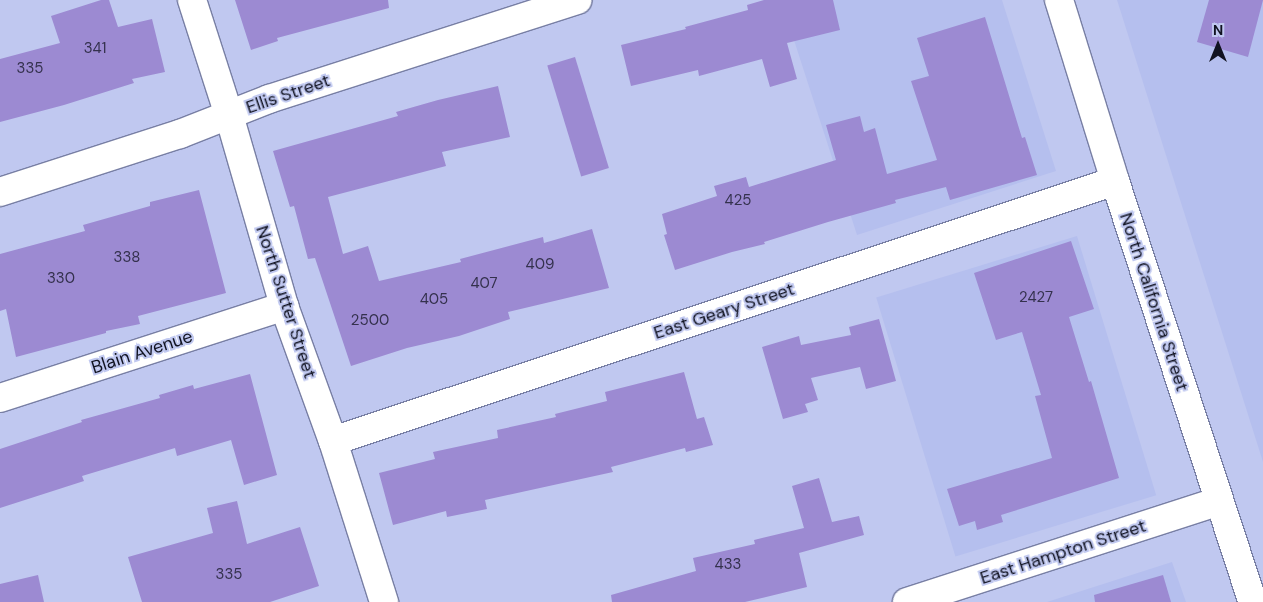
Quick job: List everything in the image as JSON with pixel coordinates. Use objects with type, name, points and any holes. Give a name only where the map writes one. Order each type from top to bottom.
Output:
[{"type":"street","name":"North Sutter Street","points":[[192,0],[229,115],[284,306],[333,441],[384,602]]},
{"type":"street","name":"Ellis Street","points":[[0,192],[180,134],[269,99],[578,0]]},
{"type":"street","name":"North California Street","points":[[1059,0],[1253,602]]},
{"type":"street","name":"East Geary Street","points":[[333,441],[1116,181]]},
{"type":"street","name":"Blain Avenue","points":[[0,398],[284,306]]},
{"type":"street","name":"East Hampton Street","points":[[907,602],[1219,501]]},
{"type":"shaded area","points":[[781,0],[1002,0],[1056,171],[857,235]]},
{"type":"shaded area","points":[[1117,0],[1263,0],[1263,462],[1176,187]]},
{"type":"shaded area","points":[[1077,236],[1156,495],[955,557],[876,297]]},
{"type":"shaded area","points":[[1172,562],[1186,602],[1047,602]]},
{"type":"building","points":[[101,0],[109,0],[118,27],[152,19],[165,72],[132,79],[134,83],[64,105],[0,122],[0,59],[60,43],[51,16]]},
{"type":"building","points":[[235,0],[388,0],[389,8],[277,38],[278,41],[251,50]]},
{"type":"building","points":[[764,0],[833,0],[840,30],[787,43],[797,79],[770,87],[762,59],[699,76],[698,70],[631,86],[621,45],[686,29],[685,27],[748,10],[747,5]]},
{"type":"building","points":[[1209,0],[1263,0],[1248,57],[1197,42]]},
{"type":"building","points":[[985,17],[1022,138],[1025,137],[1037,175],[950,200],[946,187],[895,200],[896,203],[828,222],[764,242],[765,244],[675,270],[664,235],[667,234],[662,214],[717,196],[714,186],[746,177],[749,187],[836,160],[826,125],[860,116],[864,132],[875,128],[887,174],[937,160],[911,81],[929,76],[917,38]]},
{"type":"building","points":[[575,57],[609,168],[581,176],[547,65]]},
{"type":"building","points":[[498,86],[510,137],[442,152],[446,166],[328,197],[343,254],[368,246],[379,281],[461,262],[460,259],[543,237],[544,243],[592,229],[609,288],[508,312],[510,319],[459,336],[407,348],[351,366],[315,258],[308,259],[294,206],[290,207],[273,151],[398,116],[396,112]]},
{"type":"building","points":[[199,190],[226,293],[138,316],[140,324],[106,331],[106,333],[16,357],[6,309],[0,311],[0,254],[85,231],[83,225],[150,206],[150,202]]},
{"type":"building","points":[[1071,241],[1094,309],[1069,317],[1089,382],[1091,381],[1119,478],[1001,515],[1003,522],[977,530],[975,521],[959,526],[947,489],[1052,458],[1035,396],[1041,395],[1022,332],[996,340],[974,273]]},
{"type":"building","points":[[879,319],[896,381],[866,389],[860,367],[811,378],[818,400],[805,404],[808,412],[783,419],[762,347],[799,336],[801,345],[851,335],[849,327]]},
{"type":"building","points":[[684,372],[697,419],[704,417],[713,445],[686,452],[685,448],[611,467],[613,472],[485,500],[487,509],[447,517],[446,511],[393,525],[379,473],[435,459],[433,452],[498,438],[497,430],[556,417],[555,414],[607,401],[605,392]]},
{"type":"building","points":[[250,374],[277,475],[244,485],[231,440],[177,456],[175,448],[82,476],[84,481],[0,508],[0,449],[82,422],[81,420],[160,398],[159,395],[193,385],[194,389]]},
{"type":"building","points":[[819,478],[832,522],[859,516],[864,535],[799,553],[807,587],[745,602],[612,602],[611,595],[696,571],[693,558],[755,544],[754,540],[804,528],[792,486]]},
{"type":"building","points":[[237,501],[247,544],[300,527],[319,586],[270,602],[142,602],[128,557],[213,533],[207,508]]},
{"type":"building","points":[[38,575],[44,602],[0,602],[0,584]]},
{"type":"building","points":[[1163,575],[1171,602],[1095,602],[1094,595]]}]
